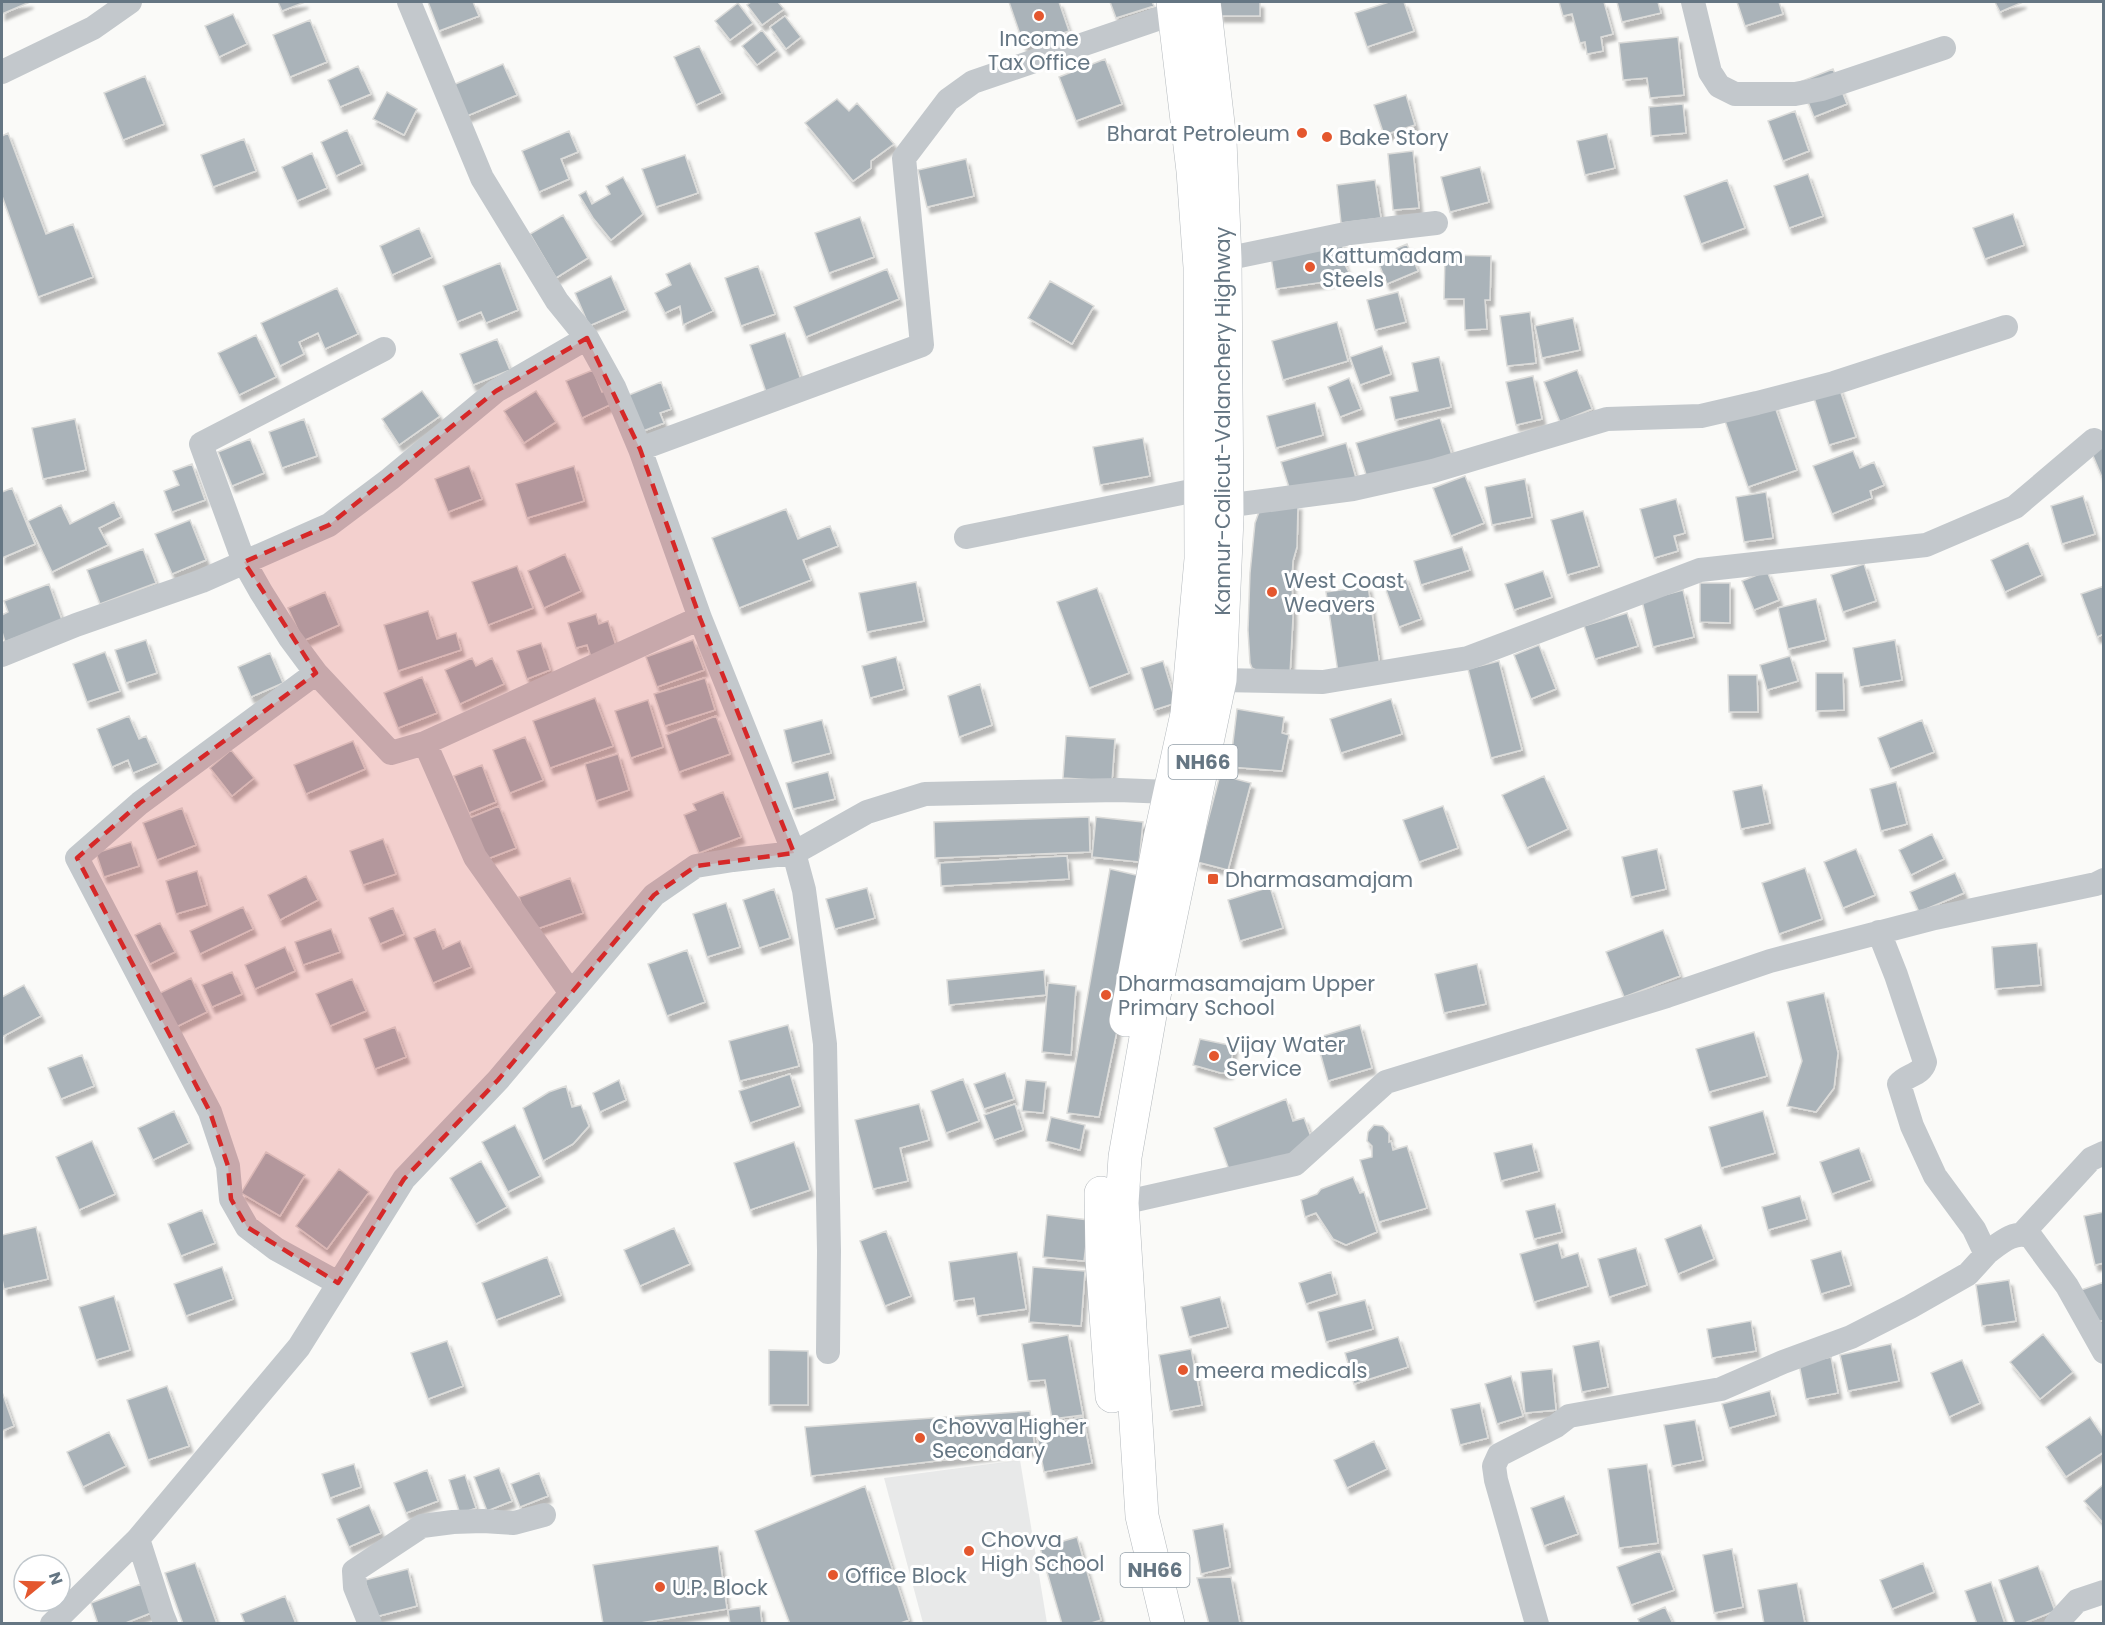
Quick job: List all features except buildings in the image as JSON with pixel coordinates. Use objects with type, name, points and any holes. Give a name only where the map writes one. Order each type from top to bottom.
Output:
[{"type":"highway","name":"Kannur-Calicut-Valanchery Highway","points":[[1142,1516],[1122,1203],[1125,1157],[1150,1015],[1183,793],[1187,714],[1202,559],[1213,498],[1225,259],[1220,141],[1184,5]]},
{"type":"highway","name":"Kannur-Calicut-Valanchery Highway","points":[[1168,1623],[1142,1516],[1119,1462],[1102,1260],[1101,1191],[1111,1102],[1183,793],[1220,680],[1227,518],[1213,498],[1193,171],[1195,52]]},
{"type":"street","points":[[2,72],[93,28],[130,2]]},
{"type":"street","points":[[409,2],[482,178],[557,301],[587,338],[614,387],[640,449],[700,618],[794,853],[804,890],[825,1044],[829,1251],[828,1352]]},
{"type":"street","points":[[1693,2],[1710,72],[1719,86],[1735,94],[1795,94],[1822,89],[1944,48]]},
{"type":"street","points":[[640,449],[922,345],[903,158],[935,116],[948,100],[973,82],[1184,5]]},
{"type":"street","points":[[1225,259],[1350,233],[1436,223]]},
{"type":"street","points":[[966,537],[1213,498],[1353,489],[1410,476],[1607,419],[1701,416],[1746,406],[1834,383],[2006,327]]},
{"type":"street","points":[[2,655],[76,625],[202,581],[329,525],[390,479],[496,392],[587,338]]},
{"type":"street","points":[[384,349],[201,444],[244,562],[290,638],[316,673],[391,753],[425,743],[700,618]]},
{"type":"street","points":[[1220,680],[1323,682],[1468,658],[1700,570],[1926,546],[2015,507],[2094,440]]},
{"type":"street","points":[[316,673],[140,803],[77,858],[210,1113],[228,1166],[231,1199],[247,1227],[276,1248],[338,1282]]},
{"type":"street","points":[[425,743],[475,857],[571,993]]},
{"type":"street","points":[[52,1623],[138,1539],[299,1347],[404,1179],[498,1080],[654,895],[696,866],[794,853],[867,812],[925,794],[1118,790],[1183,793]]},
{"type":"street","points":[[1122,1203],[1295,1164],[1386,1082],[1770,962],[1935,918],[2096,884],[2103,880]]},
{"type":"street","points":[[1879,932],[1925,1062],[1917,1074],[1902,1080],[1899,1084],[1905,1104],[1935,1176],[1974,1229],[1983,1248],[1988,1252]]},
{"type":"street","points":[[1537,1623],[1496,1480],[1494,1466],[1499,1455],[1556,1426],[1569,1416],[1721,1389],[1783,1362],[1851,1337],[1968,1274],[1988,1252],[2002,1241],[2022,1234],[2091,1159],[2103,1153]]},
{"type":"street","points":[[2022,1234],[2031,1237],[2053,1266],[2103,1352]]},
{"type":"street","points":[[370,1623],[355,1587],[354,1571],[422,1526],[483,1521],[514,1524],[544,1515]]},
{"type":"street","points":[[138,1539],[166,1623]]},
{"type":"street","points":[[2056,1623],[2077,1601],[2103,1592]]},
{"type":"highlighted area","points":[[587,338],[640,449],[700,618],[794,853],[696,866],[654,895],[498,1080],[404,1179],[338,1283],[247,1227],[231,1199],[228,1166],[210,1112],[77,858],[140,803],[316,673],[244,562],[329,525],[496,391]]},
{"type":"shaded area","name":"Chovva High School","points":[[1020,1460],[1047,1623],[923,1623],[884,1478]]},
{"type":"place","name":"Income Tax Office","points":[[1039,16]]},
{"type":"place","name":"Bharat Petroleum","points":[[1302,133]]},
{"type":"place","name":"Bake Story","points":[[1327,137]]},
{"type":"place","name":"Kattumadam Steels","points":[[1310,267]]},
{"type":"place","name":"West Coast Weavers","points":[[1272,592]]},
{"type":"place","name":"Dharmasamajam","points":[[1213,879]]},
{"type":"place","name":"Dharmasamajam Upper Primary School","points":[[1106,995]]},
{"type":"place","name":"Vijay Water Service","points":[[1214,1056]]},
{"type":"place","name":"meera medicals","points":[[1183,1370]]},
{"type":"place","name":"Chovva Higher Secondary","points":[[920,1438]]},
{"type":"place","name":"Chovva High School","points":[[969,1551]]},
{"type":"place","name":"Office Block","points":[[833,1575]]},
{"type":"place","name":"U.P. Block","points":[[660,1587]]}]
